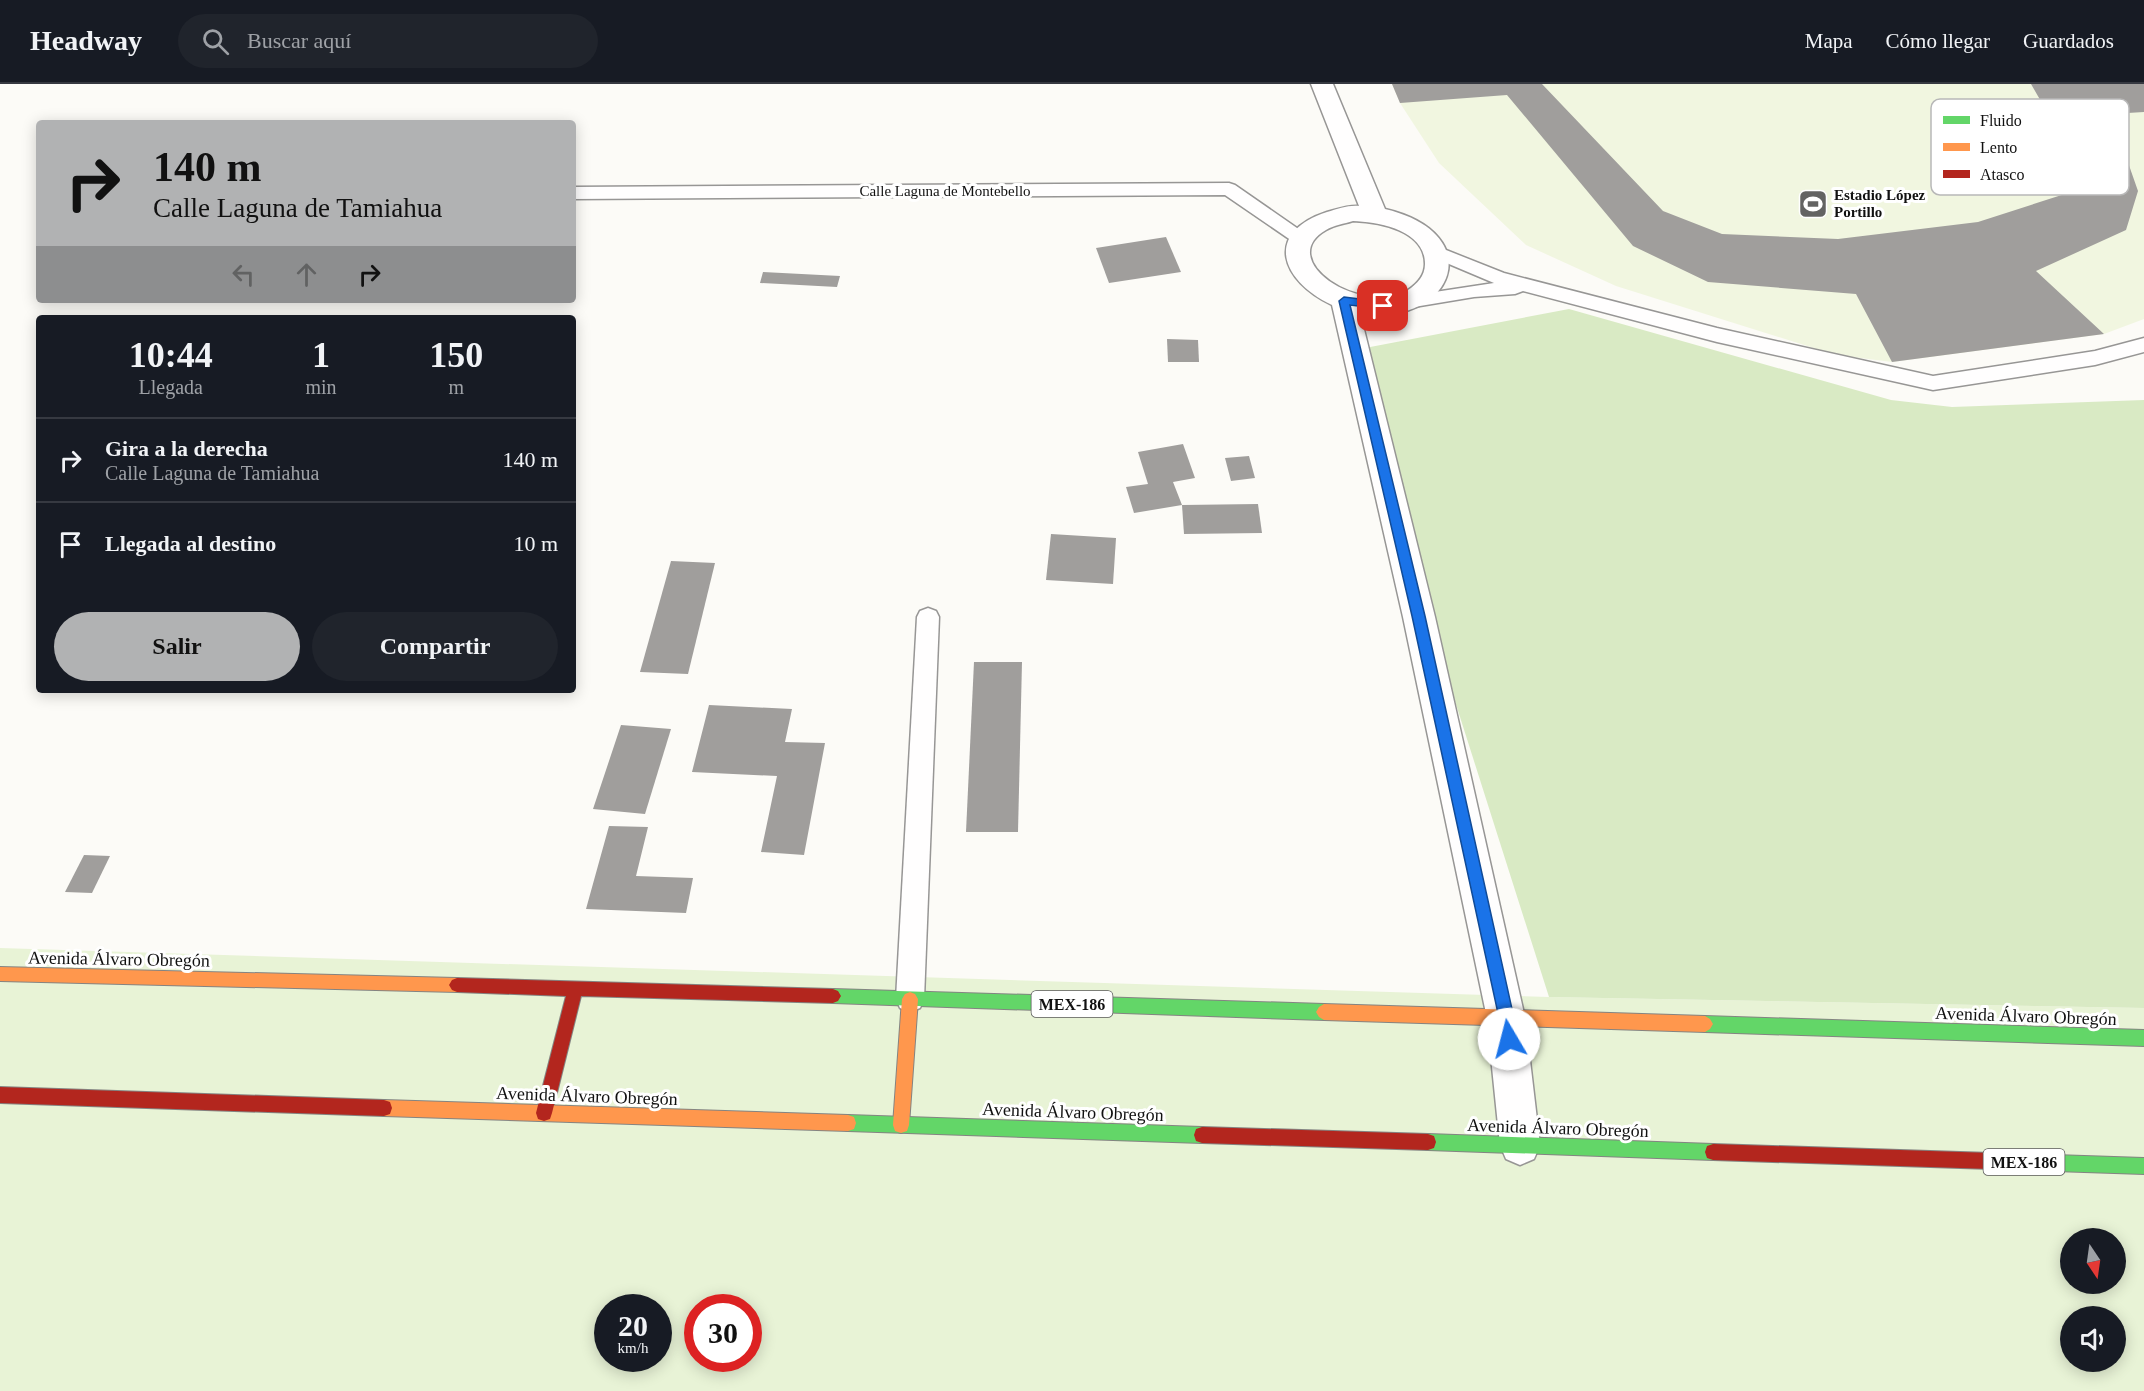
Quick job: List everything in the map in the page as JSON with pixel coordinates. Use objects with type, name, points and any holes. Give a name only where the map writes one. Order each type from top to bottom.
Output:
[{"type":"main road","name":"Avenida Álvaro Obregón","points":[[0,974],[575,988],[2144,1038]]},
{"type":"main road","points":[[544,1113],[575,988]]},
{"type":"main road","points":[[901,1125],[910,999]]},
{"type":"main road","name":"Avenida Álvaro Obregón","points":[[0,1095],[2144,1166]]},
{"type":"street","points":[[1323,84],[1375,214]]},
{"type":"street","points":[[1351,213],[1375,214],[1413,227],[1427,238],[1436,252],[1439,267],[1434,282],[1421,294],[1402,303],[1383,306],[1344,301],[1324,292],[1309,280],[1300,267],[1297,252],[1301,239],[1312,226],[1329,217],[1351,213]]},
{"type":"street","points":[[1344,301],[1419,616],[1506,1018],[1520,1144]]},
{"type":"lane","name":"Calle Laguna de Montebello","points":[[576,193],[1229,189],[1301,239]]},
{"type":"lane","points":[[1436,252],[1498,278],[1717,335],[1933,383],[2095,358],[2144,345]]},
{"type":"lane","points":[[1402,303],[1474,291],[1533,286]]},
{"type":"lane","points":[[910,999],[928,617]]},
{"type":"green space","name":"Estadio López Portillo","points":[[1392,84],[2144,84],[2144,319],[2104,334],[1892,362],[1836,355],[1616,286],[1526,245],[1439,163],[1400,103]]},
{"type":"green space","points":[[1569,309],[1891,400],[1952,407],[2144,400],[2144,1008],[1549,997],[1344,352]]},
{"type":"green space","points":[[0,948],[1549,997],[2144,1008],[2144,1391],[0,1391]]},
{"type":"building","points":[[1392,84],[1542,84],[1663,211],[1722,234],[1838,239],[1978,222],[2062,195],[2129,195],[2129,165],[2138,191],[2126,230],[2036,271],[2104,334],[1892,362],[1856,294],[1708,282],[1633,246],[1507,95],[1400,103]]},
{"type":"building","points":[[2031,84],[2144,84],[2144,112],[2129,113],[2129,99],[2040,99]]},
{"type":"building","points":[[1166,237],[1181,272],[1109,283],[1096,248]]},
{"type":"building","points":[[763,272],[840,276],[837,287],[760,283]]},
{"type":"building","points":[[1167,339],[1198,340],[1199,362],[1168,362]]},
{"type":"building","points":[[1183,444],[1195,478],[1173,482],[1182,505],[1134,513],[1126,487],[1148,484],[1138,452]]},
{"type":"building","points":[[1249,456],[1255,478],[1231,481],[1225,458]]},
{"type":"building","points":[[1258,504],[1262,533],[1184,534],[1182,505]]},
{"type":"building","points":[[1051,534],[1116,538],[1113,584],[1046,580]]},
{"type":"building","points":[[671,561],[715,563],[688,674],[640,672]]},
{"type":"building","points":[[974,662],[1022,662],[1018,832],[966,832]]},
{"type":"building","points":[[709,705],[792,709],[785,742],[825,743],[804,855],[761,852],[777,776],[692,772]]},
{"type":"building","points":[[621,725],[671,729],[645,814],[593,809]]},
{"type":"building","points":[[609,826],[648,827],[636,876],[693,878],[686,913],[586,909]]},
{"type":"building","points":[[84,855],[110,856],[92,893],[65,892]]},
{"type":"traffic: fast","points":[[833,996],[1324,1012]]},
{"type":"traffic: fast","points":[[1705,1024],[2144,1038]]},
{"type":"traffic: fast","points":[[848,1123],[1202,1135]]},
{"type":"traffic: fast","points":[[1428,1142],[1713,1152]]},
{"type":"traffic: fast","points":[[1991,1161],[2144,1166]]},
{"type":"traffic: slow","points":[[0,974],[457,985]]},
{"type":"traffic: slow","points":[[901,1125],[910,999]]},
{"type":"traffic: slow","points":[[1324,1012],[1705,1024]]},
{"type":"traffic: slow","points":[[384,1108],[848,1123]]},
{"type":"traffic: jam","points":[[457,985],[833,996]]},
{"type":"traffic: jam","points":[[544,1113],[575,988]]},
{"type":"traffic: jam","points":[[0,1095],[384,1108]]},
{"type":"traffic: jam","points":[[1202,1135],[1428,1142]]},
{"type":"traffic: jam","points":[[1713,1152],[1991,1161]]},
{"type":"place","name":"Estadio López Portillo","points":[[1813,204]]},
{"type":"route","points":[[1383,306],[1344,301],[1419,616],[1509,1039]]}]
